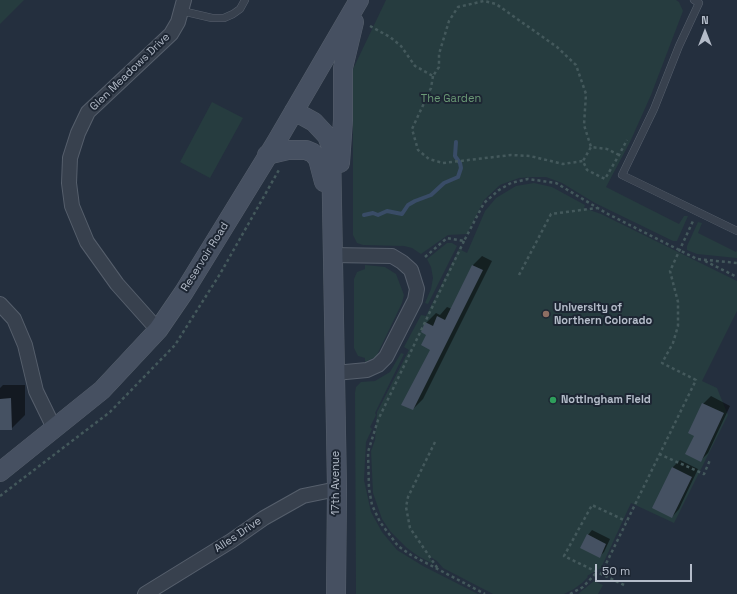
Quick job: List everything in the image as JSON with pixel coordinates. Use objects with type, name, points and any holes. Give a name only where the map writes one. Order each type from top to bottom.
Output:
[{"type":"street","name":"Reservoir Road","points":[[0,472],[102,390],[158,330],[188,285],[294,111],[359,0]]},
{"type":"street","points":[[332,200],[339,178],[343,120],[344,60],[359,0]]},
{"type":"street","name":"Glen Meadows Drive","points":[[158,330],[117,284],[87,242],[72,206],[69,184],[70,158],[78,133],[88,112],[171,34],[178,22],[183,6]]},
{"type":"street","name":"17th Avenue","points":[[294,111],[314,122],[327,136],[331,146],[337,489],[336,594]]},
{"type":"street","points":[[267,155],[300,148],[313,153],[318,159],[322,179],[332,200]]},
{"type":"street","points":[[333,255],[392,256],[411,270],[417,289],[415,300],[386,357],[378,365],[367,370],[335,373]]},
{"type":"street","points":[[0,304],[14,319],[25,345],[36,391],[54,428]]},
{"type":"street","name":"Alles Drive","points":[[144,594],[231,541],[264,518],[303,496],[337,489]]},
{"type":"lane","points":[[183,6],[212,18],[224,18],[240,9],[245,0]]},
{"type":"lane","points":[[694,0],[699,3],[679,46],[654,110],[622,175],[737,231]]},
{"type":"path","points":[[484,1],[496,4],[557,47],[576,65],[586,94],[584,125],[591,148],[582,161],[563,164],[530,156],[511,155],[443,163],[429,159],[418,150],[414,141],[412,129],[439,67],[439,54],[449,21],[458,7],[484,1]]},
{"type":"path","points":[[370,26],[390,37],[401,46],[415,66],[434,76]]},
{"type":"path","points":[[582,161],[587,170],[605,179],[627,139]]},
{"type":"path","points":[[591,148],[607,148],[619,154]]},
{"type":"path","points":[[485,594],[411,556],[398,546],[380,522],[372,505],[369,489],[368,452],[378,420],[464,241],[484,203],[499,190],[511,184],[528,179],[556,184],[597,208],[697,259],[737,263]]},
{"type":"path","points":[[519,275],[551,214],[597,208]]},
{"type":"path","points":[[601,574],[696,380],[662,363],[673,343],[678,326],[678,302],[670,271],[693,222]]},
{"type":"path","points":[[425,257],[447,238],[464,241]]},
{"type":"path","points":[[702,260],[737,277]]},
{"type":"path","points":[[435,442],[408,497],[406,507],[410,528],[438,569]]},
{"type":"path","points":[[659,454],[704,474],[710,460]]},
{"type":"path","points":[[624,585],[564,556],[592,506],[626,521]]},
{"type":"path","points":[[570,594],[583,587],[597,572]]},
{"type":"green space","points":[[0,0],[24,0],[0,24]]},
{"type":"green space","name":"The Garden","points":[[386,0],[676,0],[679,2],[683,11],[651,95],[630,142],[606,187],[679,224],[684,216],[688,216],[677,241],[673,241],[595,203],[562,183],[546,177],[533,177],[519,178],[500,185],[484,200],[467,234],[448,235],[421,254],[412,248],[404,246],[363,245],[357,243],[353,235],[353,69]]},
{"type":"green space","points":[[212,102],[243,118],[210,178],[180,162]]},
{"type":"green space","name":"Nottingham Field","points":[[534,183],[552,187],[585,205],[584,208],[601,214],[737,281],[737,311],[702,381],[717,388],[728,415],[674,523],[631,503],[601,568],[587,576],[588,577],[582,583],[574,589],[564,594],[493,594],[443,568],[437,561],[429,556],[433,564],[418,556],[407,548],[390,531],[382,519],[373,493],[371,451],[375,440],[377,412],[409,350],[404,347],[421,315],[426,316],[459,249],[467,253],[485,211],[496,198],[516,186]]},
{"type":"green space","points":[[698,222],[702,223],[698,233],[736,252],[737,250],[737,258],[697,254],[687,250],[687,246]]},
{"type":"green space","points":[[447,243],[452,243],[457,246],[428,304],[425,303],[431,289],[433,278],[431,267],[427,259]]},
{"type":"green space","points":[[365,265],[385,267],[396,274],[404,295],[402,303],[376,357],[365,362],[365,358],[358,356],[354,348],[354,279],[357,272],[365,269]]},
{"type":"green space","points":[[401,353],[404,354],[375,413],[376,415],[370,427],[372,429],[366,442],[364,480],[371,512],[382,532],[397,550],[423,566],[478,594],[356,594],[356,387],[361,382],[375,381],[390,372]]},
{"type":"green space","points":[[594,581],[603,585],[598,594],[578,594]]},
{"type":"building","points":[[472,265],[483,270],[413,410],[401,405],[430,350],[421,345],[426,335],[421,332],[425,322],[433,326],[437,316],[445,320]]},
{"type":"building","points":[[11,398],[12,430],[0,430],[0,399]]},
{"type":"building","points":[[702,403],[724,413],[701,462],[685,454],[694,436],[688,433]]},
{"type":"building","points":[[672,467],[692,477],[672,518],[652,508]]},
{"type":"building","points":[[587,534],[606,544],[600,558],[580,548]]},
{"type":"waterway","points":[[364,215],[373,213],[378,215],[387,211],[402,214],[408,205],[431,195],[444,183],[458,177],[461,168],[460,163],[455,156],[456,142]]},
{"type":"place","name":"University of Northern Colorado","points":[[546,314]]},
{"type":"place","name":"Nottingham Field","points":[[553,400]]}]
